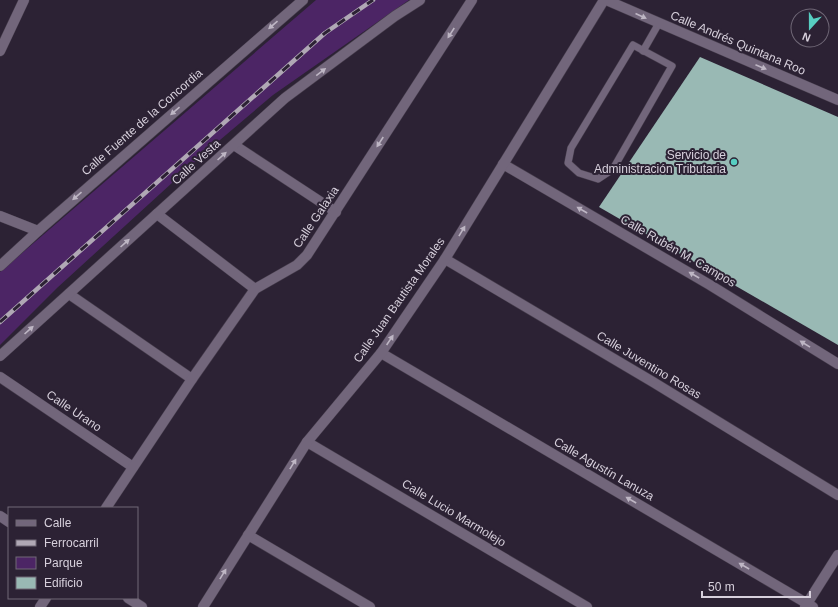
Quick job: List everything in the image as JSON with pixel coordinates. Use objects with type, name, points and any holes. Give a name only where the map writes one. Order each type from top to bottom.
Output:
[{"type":"street","points":[[0,50],[24,0]]},
{"type":"street","name":"Calle Vesta","points":[[0,356],[284,98],[420,0]]},
{"type":"street","name":"Calle Galaxia","points":[[107,507],[192,379],[255,289],[297,265],[307,255],[472,0]]},
{"type":"street","name":"Calle Andrés Quintana Roo","points":[[605,0],[838,100]]},
{"type":"street","name":"Calle Juan Bautista Morales","points":[[203,607],[307,442],[381,353],[445,259],[605,0]]},
{"type":"street","name":"Calle Fuente de la Concordia","points":[[0,266],[298,1]]},
{"type":"street","points":[[234,145],[336,212]]},
{"type":"street","name":"Calle Rubén M. Campos","points":[[503,164],[710,285],[838,364]]},
{"type":"street","points":[[157,214],[255,289]]},
{"type":"street","points":[[0,216],[38,231]]},
{"type":"street","name":"Calle Juventino Rosas","points":[[445,259],[653,382],[838,495]]},
{"type":"street","points":[[69,294],[192,379]]},
{"type":"street","name":"Calle Agustín Lanuza","points":[[381,353],[809,606]]},
{"type":"street","name":"Calle Urano","points":[[0,377],[133,467]]},
{"type":"street","name":"Calle Lucio Marmolejo","points":[[307,442],[587,607]]},
{"type":"street","points":[[248,535],[370,607]]},
{"type":"street","points":[[809,606],[838,555]]},
{"type":"street","points":[[130,599],[142,607]]},
{"type":"lane","points":[[643,51],[659,23]]},
{"type":"lane","points":[[633,45],[643,51],[672,66],[613,169],[598,179],[579,173],[568,163],[571,148],[633,45]]},
{"type":"green space","points":[[316,0],[409,0],[273,95],[207,151],[57,288],[0,345],[0,272]]},
{"type":"building","name":"Servicio de Administración Tributaria","points":[[700,57],[838,117],[838,345],[599,207]]},
{"type":"railway","points":[[0,322],[325,33],[373,0]]},
{"type":"place","name":"Servicio de Administración Tributaria","points":[[734,162]]}]
